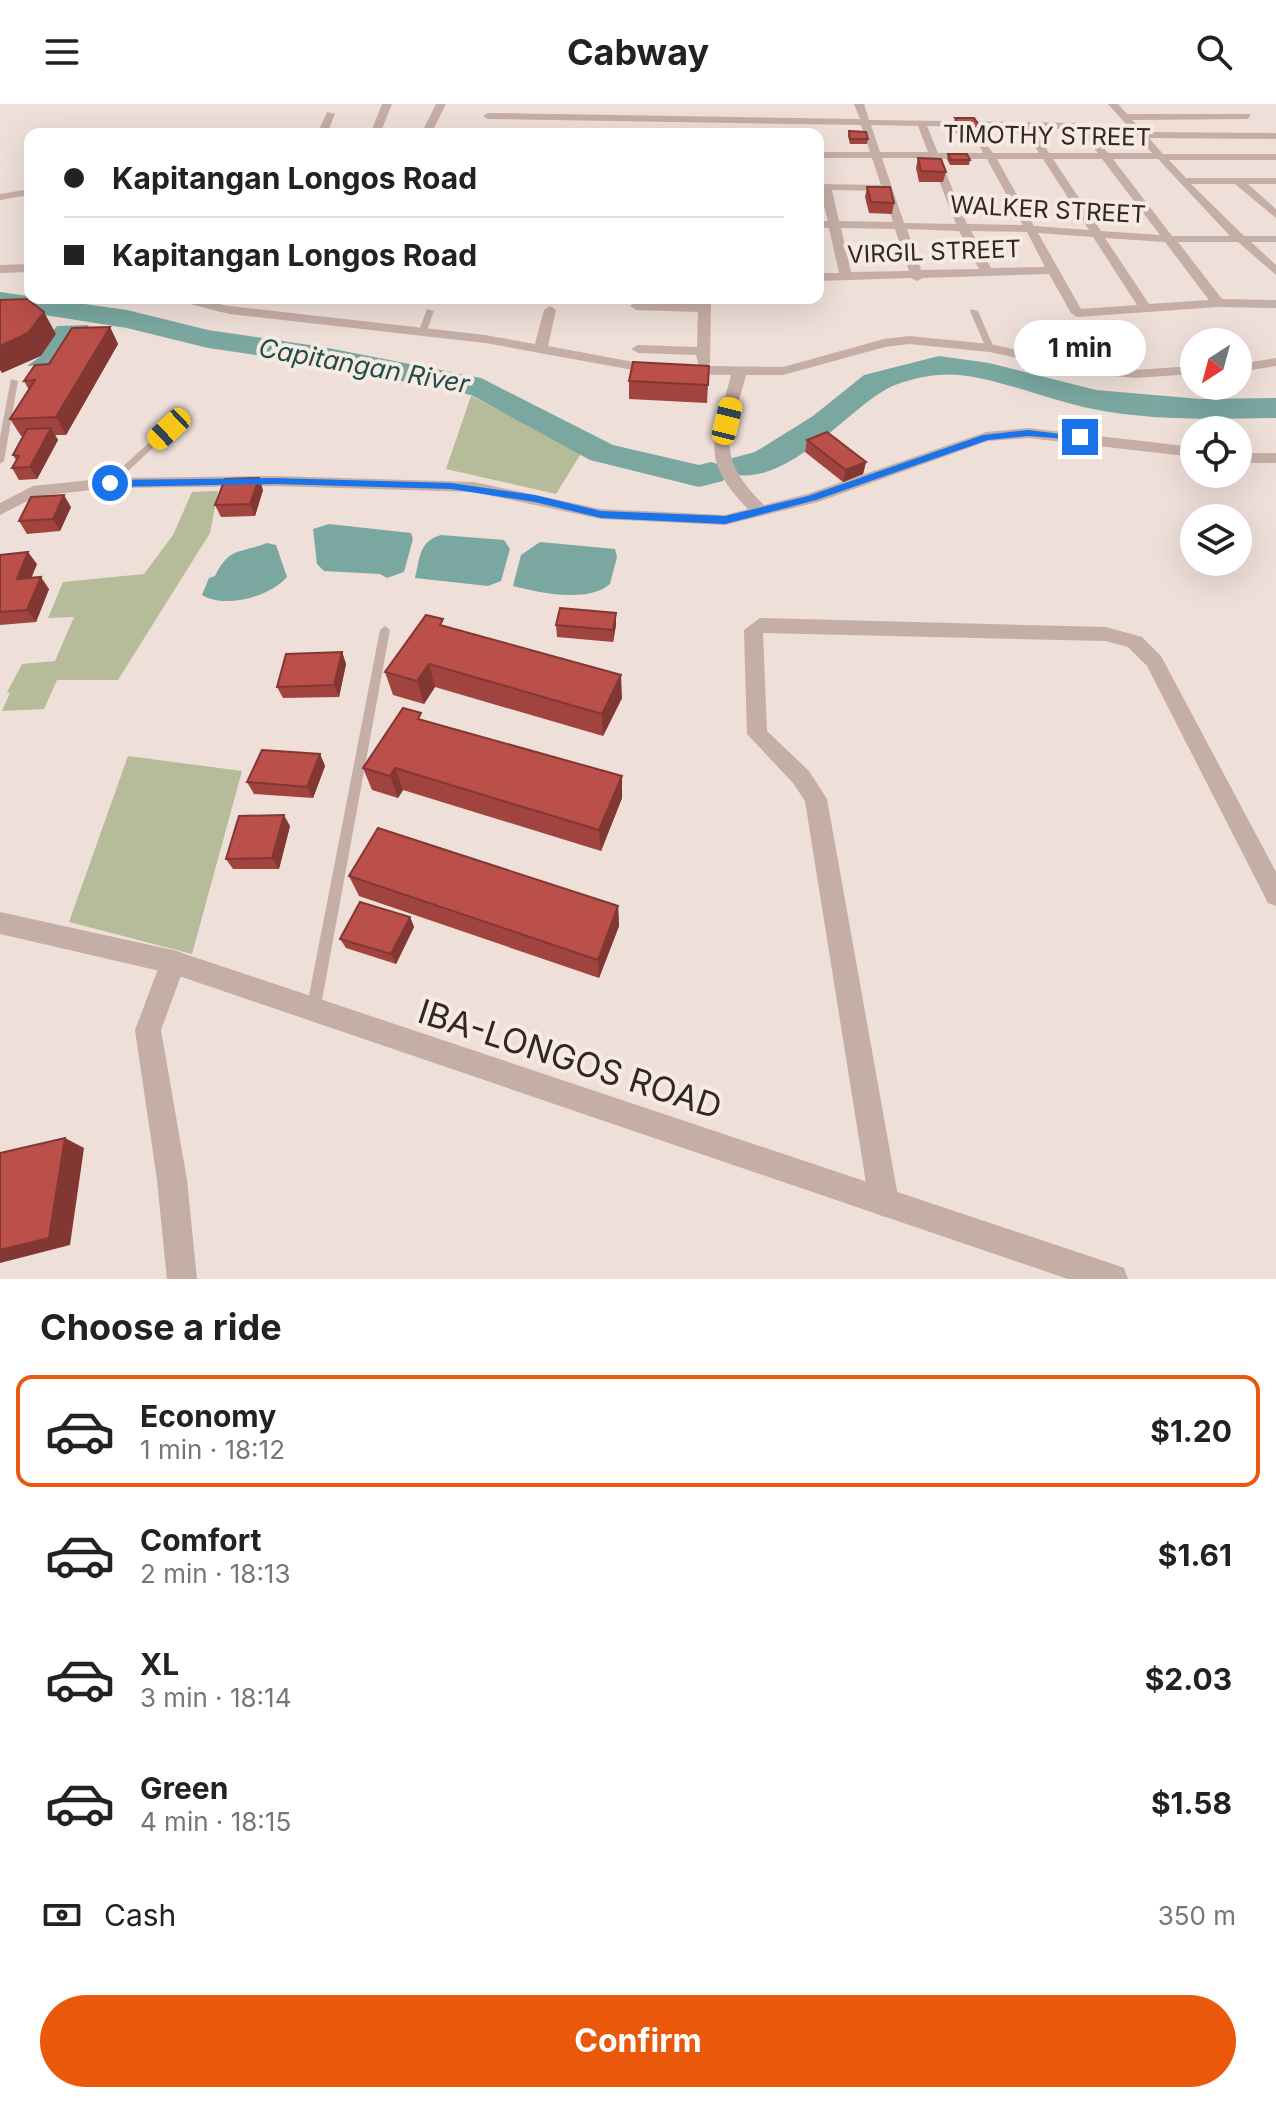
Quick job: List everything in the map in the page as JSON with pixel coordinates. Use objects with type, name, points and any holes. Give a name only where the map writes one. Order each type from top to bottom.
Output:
[{"type":"street","points":[[377,128],[387,104]]},
{"type":"street","points":[[429,128],[441,104]]},
{"type":"street","points":[[492,104],[487,120],[601,117],[1082,126],[1218,303]]},
{"type":"street","points":[[599,128],[605,104]]},
{"type":"street","points":[[859,104],[917,277]]},
{"type":"street","points":[[1113,104],[1239,239],[1276,271]]},
{"type":"street","points":[[324,128],[330,114]]},
{"type":"street","points":[[1125,117],[1248,116]]},
{"type":"street","points":[[652,128],[655,118]]},
{"type":"street","points":[[759,120],[760,128]]},
{"type":"street","points":[[809,121],[811,128]]},
{"type":"street","points":[[921,123],[963,227],[986,271]]},
{"type":"street","points":[[973,124],[1077,313],[1218,303],[1276,304]]},
{"type":"street","points":[[1026,125],[1146,309]]},
{"type":"street","points":[[1144,135],[1276,136]]},
{"type":"street","name":"TIMOTHY STREET","points":[[824,154],[1276,157]]},
{"type":"street","points":[[1183,181],[1276,181]]},
{"type":"street","points":[[1238,181],[1276,215]]},
{"type":"street","points":[[824,187],[887,188]]},
{"type":"street","points":[[0,197],[24,193]]},
{"type":"street","points":[[824,193],[835,224],[846,278]]},
{"type":"street","name":"WALKER STREET","points":[[824,224],[1030,229],[1168,239],[1276,239]]},
{"type":"street","points":[[0,269],[24,268]]},
{"type":"street","name":"VIRGIL STREET","points":[[824,277],[917,277],[986,271],[1052,270]]},
{"type":"street","points":[[200,304],[229,310],[485,339],[655,370],[783,371],[884,343],[909,340],[990,348],[1089,370],[1135,374],[1180,371]]},
{"type":"street","points":[[229,310],[234,304]]},
{"type":"street","points":[[636,306],[682,304]]},
{"type":"street","points":[[638,349],[703,357],[705,304]]},
{"type":"street","points":[[540,351],[550,310]]},
{"type":"street","points":[[1252,366],[1276,362]]},
{"type":"street","points":[[739,373],[720,447],[731,482],[762,513]]},
{"type":"street","points":[[0,510],[33,491],[110,483],[405,483],[474,487],[601,514],[725,520],[762,513],[986,437],[1028,433],[1180,450]]},
{"type":"street","points":[[1252,458],[1276,458]]},
{"type":"street","points":[[884,1202],[816,799],[801,777],[757,734],[753,630],[760,625],[1106,634],[1135,642],[1154,661],[1276,895]]},
{"type":"street","name":"IBA-LONGOS ROAD","points":[[0,923],[173,962],[313,1012],[1113,1279]]},
{"type":"street","points":[[173,962],[148,1030],[172,1180],[182,1279]]},
{"type":"lane","points":[[422,333],[430,311]]},
{"type":"lane","points":[[974,311],[990,348]]},
{"type":"lane","points":[[0,461],[14,381]]},
{"type":"lane","points":[[110,483],[169,429]]},
{"type":"lane","points":[[313,1012],[385,630]]},
{"type":"green space","points":[[471,396],[582,452],[556,494],[446,469]]},
{"type":"green space","points":[[218,491],[210,533],[118,680],[57,680],[44,709],[2,711],[10,693],[7,692],[22,664],[55,661],[74,617],[48,618],[63,582],[144,574],[173,535],[192,492]]},
{"type":"green space","points":[[128,756],[242,771],[192,954],[69,922]]},
{"type":"water","points":[[89,325],[80,339],[52,365],[27,366],[41,356],[55,335],[52,332],[57,326]]},
{"type":"water","points":[[329,524],[411,533],[413,539],[404,572],[387,578],[380,574],[324,571],[317,564],[313,529]]},
{"type":"water","points":[[441,535],[504,540],[510,549],[501,581],[488,586],[415,578],[424,546]]},
{"type":"water","points":[[540,542],[615,549],[617,557],[610,584],[601,590],[577,595],[513,586],[521,555]]},
{"type":"water","points":[[267,543],[276,545],[287,577],[279,584],[258,595],[234,601],[202,595],[209,578],[215,576],[231,555]]},
{"type":"building","points":[[955,118],[974,118],[983,131],[964,131]]},
{"type":"building","points":[[1006,124],[1020,124],[1023,128],[1009,128]]},
{"type":"building","points":[[849,131],[866,132],[868,139],[850,139]]},
{"type":"building","points":[[948,154],[967,154],[970,160],[951,160]]},
{"type":"building","points":[[918,158],[941,159],[946,172],[921,171]]},
{"type":"building","points":[[867,187],[890,187],[894,203],[871,202]]},
{"type":"building","points":[[24,299],[24,304],[34,304],[44,312],[28,333],[0,346],[0,300]]},
{"type":"building","points":[[110,327],[56,417],[10,419],[35,380],[24,381],[35,365],[49,364],[72,328]]},
{"type":"building","points":[[633,362],[709,366],[708,385],[629,381]]},
{"type":"building","points":[[51,428],[30,467],[12,468],[19,456],[13,455],[27,429]]},
{"type":"building","points":[[827,432],[866,462],[846,470],[807,440]]},
{"type":"building","points":[[259,478],[250,504],[215,505],[225,479]]},
{"type":"building","points":[[64,495],[53,519],[19,521],[31,497]]},
{"type":"building","points":[[28,552],[17,579],[41,577],[27,610],[0,612],[0,555]]},
{"type":"building","points":[[560,608],[616,613],[613,630],[556,625]]},
{"type":"building","points":[[426,615],[443,619],[440,625],[621,675],[602,714],[429,664],[417,681],[385,672]]},
{"type":"building","points":[[342,652],[334,685],[277,687],[286,654]]},
{"type":"building","points":[[403,708],[421,713],[418,719],[622,776],[599,830],[395,768],[390,776],[363,768]]},
{"type":"building","points":[[262,750],[320,754],[307,787],[247,782]]},
{"type":"building","points":[[284,815],[272,858],[226,859],[239,816]]},
{"type":"building","points":[[378,828],[618,906],[598,960],[349,876]]},
{"type":"building","points":[[360,902],[410,917],[391,954],[340,939]]},
{"type":"building","points":[[65,1138],[49,1238],[0,1250],[0,1153]]},
{"type":"waterway","name":"Capitangan River","points":[[0,300],[24,304]]},
{"type":"waterway","name":"Capitangan River","points":[[27,304],[127,319],[208,339],[323,356],[481,387],[543,424],[602,453],[699,476],[711,473]]},
{"type":"waterway","name":"Capitangan River","points":[[741,466],[767,459],[825,423],[875,382],[939,365],[989,372],[1095,400],[1201,409],[1276,408]]},
{"type":"route","points":[[110,483],[275,481],[474,487],[601,514],[725,520],[812,498],[986,437],[1028,433],[1080,437]]}]
